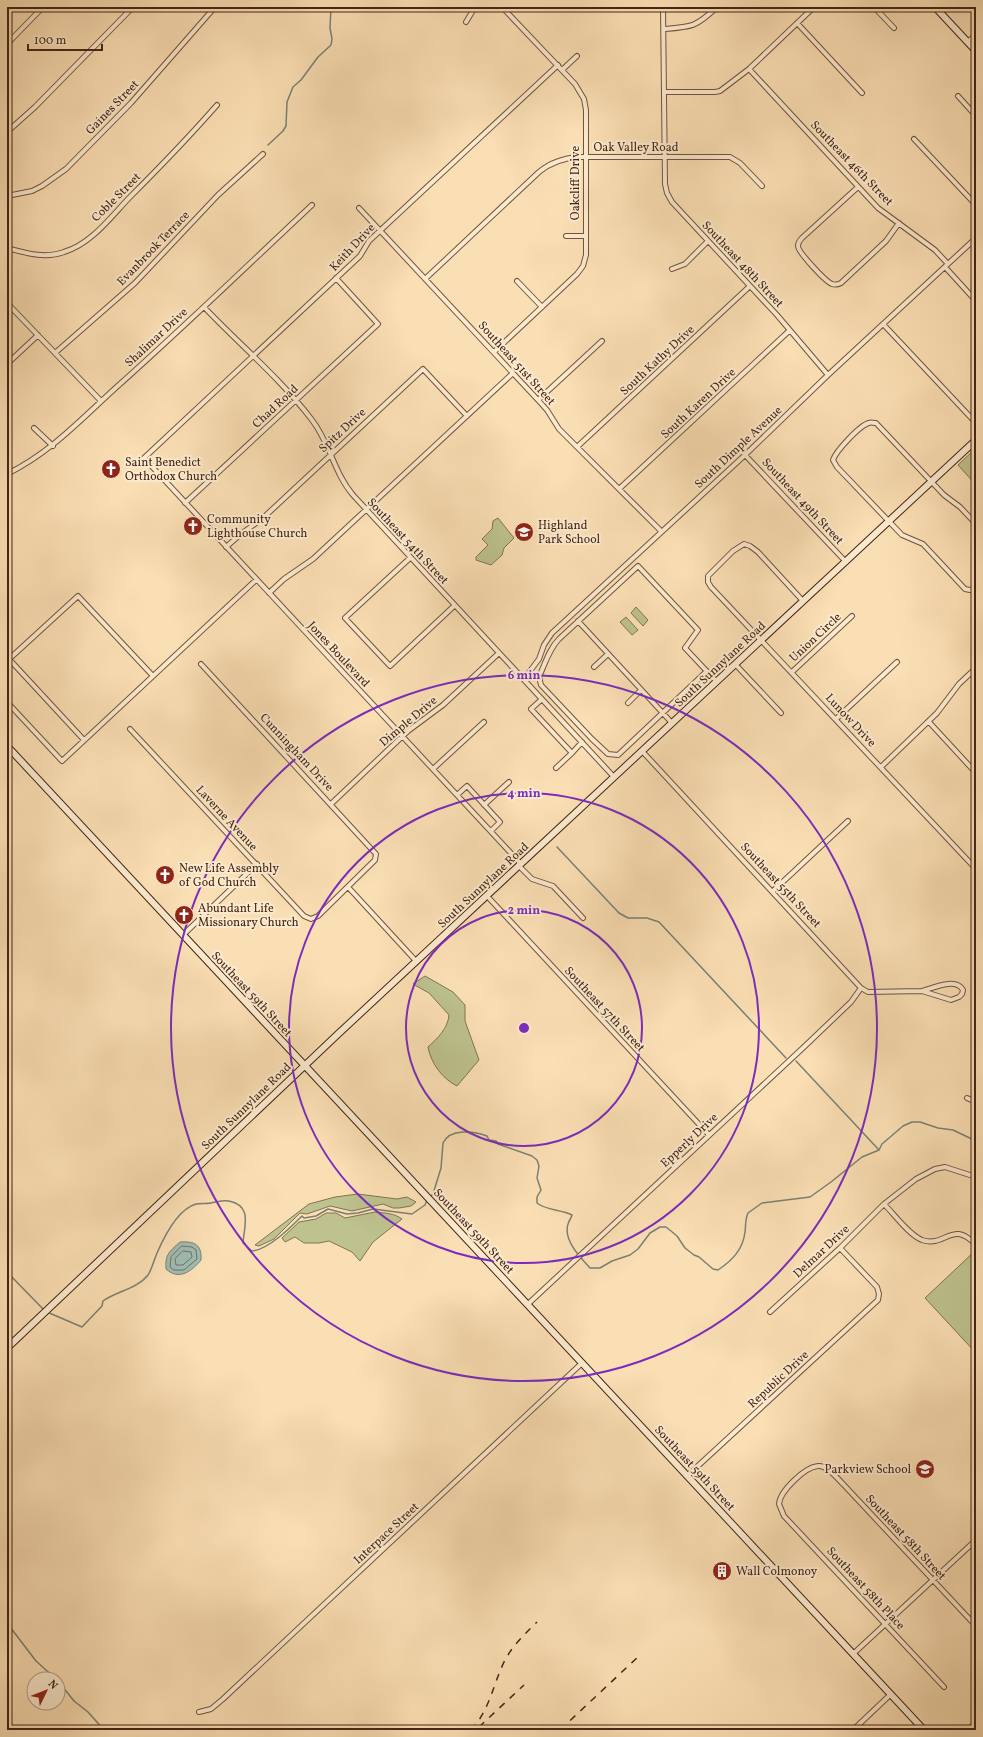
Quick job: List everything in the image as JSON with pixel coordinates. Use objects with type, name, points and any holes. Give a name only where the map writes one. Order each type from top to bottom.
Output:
[{"type":"main road","points":[[935,7],[976,51]]},
{"type":"main road","name":"South Sunnylane Road","points":[[7,1348],[304,1066],[976,440]]},
{"type":"main road","name":"Southeast 59th Street","points":[[7,746],[924,1730]]},
{"type":"street","points":[[7,44],[43,7]]},
{"type":"street","points":[[7,132],[40,102],[133,7]]},
{"type":"street","name":"Gaines Street","points":[[7,196],[32,191],[63,172],[131,103],[215,7]]},
{"type":"street","points":[[466,22],[475,7]]},
{"type":"street","name":"Oakcliff Drive","points":[[494,352],[580,270],[586,255],[586,110],[584,99],[575,84],[502,7]]},
{"type":"street","name":"Southeast 48th Street","points":[[663,7],[664,157],[665,184],[669,197],[828,375]]},
{"type":"street","points":[[664,29],[689,27],[699,24],[718,7]]},
{"type":"street","points":[[664,92],[720,91],[749,69],[814,7]]},
{"type":"street","points":[[874,7],[894,28]]},
{"type":"street","points":[[797,23],[862,93]]},
{"type":"street","points":[[968,42],[976,34]]},
{"type":"street","points":[[562,70],[577,56]]},
{"type":"street","name":"Keith Drive","points":[[144,458],[360,256],[369,241],[558,65]]},
{"type":"street","name":"Southeast 46th Street","points":[[749,69],[878,208],[935,250],[976,301]]},
{"type":"street","points":[[958,96],[976,116]]},
{"type":"street","name":"Coble Street","points":[[7,248],[28,254],[52,255],[63,253],[83,243],[174,152],[217,105]]},
{"type":"street","points":[[914,139],[976,205]]},
{"type":"street","name":"Evanbrook Terrace","points":[[55,353],[135,283],[214,199],[263,154]]},
{"type":"street","name":"Oak Valley Road","points":[[425,279],[544,168],[561,159],[586,157],[730,157],[740,163],[762,186]]},
{"type":"street","points":[[858,187],[802,238],[798,244],[801,253],[827,282],[838,285],[886,241],[899,223]]},
{"type":"street","name":"Shalimar Drive","points":[[7,474],[28,464],[53,446],[312,205]]},
{"type":"street","name":"Southeast 51st Street","points":[[359,208],[538,400],[547,410],[559,429],[661,531]]},
{"type":"street","points":[[566,236],[585,236]]},
{"type":"street","name":"South Dimple Avenue","points":[[524,679],[539,660],[544,645],[552,633],[745,455],[828,375],[976,238]]},
{"type":"street","points":[[672,269],[685,264],[708,241]]},
{"type":"street","name":"Chad Road","points":[[185,503],[378,324],[336,278]]},
{"type":"street","points":[[517,281],[542,307]]},
{"type":"street","name":"South Kathy Drive","points":[[577,447],[750,286]]},
{"type":"street","points":[[7,303],[101,401]]},
{"type":"street","name":"Southeast 54th Street","points":[[204,307],[296,401],[317,427],[346,487],[366,510],[614,777]]},
{"type":"street","points":[[883,324],[976,423]]},
{"type":"street","name":"South Karen Drive","points":[[619,489],[789,331]]},
{"type":"street","points":[[7,364],[38,335]]},
{"type":"street","points":[[538,400],[602,341]]},
{"type":"street","name":"Spitz Drive","points":[[226,547],[263,518],[423,369],[467,416]]},
{"type":"street","points":[[269,594],[284,579],[308,564],[513,373]]},
{"type":"street","points":[[976,524],[960,507],[944,496],[876,423],[869,423],[862,427],[838,450],[833,460],[837,467],[902,535],[924,544],[965,589],[970,590],[976,588]]},
{"type":"street","points":[[34,428],[53,446]]},
{"type":"street","name":"Southeast 49th Street","points":[[745,455],[846,562]]},
{"type":"street","name":"Jones Boulevard","points":[[144,458],[491,831],[532,879],[553,886],[584,918]]},
{"type":"street","name":"Lunow Drive","points":[[803,601],[758,552],[750,546],[744,544],[733,551],[708,576],[708,582],[711,587],[976,868]]},
{"type":"street","points":[[410,558],[345,618],[390,666],[454,606]]},
{"type":"street","points":[[707,671],[618,756],[608,754],[592,739],[541,685],[539,676],[554,644],[638,566],[698,630],[686,648],[707,671],[717,682]]},
{"type":"street","points":[[7,702],[62,761],[256,580]]},
{"type":"street","points":[[84,740],[8,660],[78,596],[153,676]]},
{"type":"street","name":"Union Circle","points":[[792,672],[852,616]]},
{"type":"street","points":[[578,621],[672,723]]},
{"type":"street","name":"Dimple Drive","points":[[331,804],[402,737],[423,719],[443,705],[499,653]]},
{"type":"street","points":[[594,667],[608,654]]},
{"type":"street","points":[[836,719],[897,662]]},
{"type":"street","name":"Cunningham Drive","points":[[201,664],[376,854],[375,860],[348,887]]},
{"type":"street","points":[[735,664],[781,713]]},
{"type":"street","points":[[880,766],[929,722],[943,707],[959,684],[976,668]]},
{"type":"street","points":[[972,672],[976,677]]},
{"type":"street","points":[[628,702],[641,690]]},
{"type":"street","points":[[542,699],[531,709],[572,753]]},
{"type":"street","points":[[548,706],[555,699]]},
{"type":"street","points":[[433,769],[484,722]]},
{"type":"street","points":[[929,722],[976,773]]},
{"type":"street","name":"Laverne Avenue","points":[[130,729],[304,916],[311,919],[318,916],[348,887]]},
{"type":"street","points":[[556,768],[583,744],[592,739]]},
{"type":"street","name":"Southeast 55th Street","points":[[642,751],[861,988]]},
{"type":"street","points":[[484,804],[509,782]]},
{"type":"street","points":[[457,795],[466,786],[484,804],[500,822],[491,831]]},
{"type":"street","points":[[773,891],[848,821]]},
{"type":"street","points":[[183,935],[257,864]]},
{"type":"street","points":[[348,887],[416,962]]},
{"type":"street","name":"Southeast 57th Street","points":[[487,896],[709,1135]]},
{"type":"street","points":[[861,988],[868,992],[922,991],[954,983],[959,985],[963,990],[959,997],[951,1000],[922,991]]},
{"type":"street","name":"Epperly Drive","points":[[528,1304],[851,1002],[861,988]]},
{"type":"street","points":[[967,1098],[976,1102]]},
{"type":"street","name":"Delmar Drive","points":[[770,1312],[840,1248],[884,1204],[916,1179],[935,1169],[945,1167],[976,1176]]},
{"type":"street","points":[[884,1204],[914,1235],[922,1240],[934,1241],[953,1234],[960,1234],[967,1237],[976,1245]]},
{"type":"street","name":"Republic Drive","points":[[687,1476],[878,1300],[879,1294],[877,1287],[840,1248]]},
{"type":"street","name":"Interpace Street","points":[[199,1712],[211,1709],[223,1699],[265,1658],[582,1363]]},
{"type":"street","name":"Southeast 58th Place","points":[[818,1466],[805,1472],[787,1487],[779,1500],[779,1508],[784,1516],[944,1687]]},
{"type":"street","name":"Southeast 58th Street","points":[[818,1466],[824,1468],[838,1479],[976,1626]]},
{"type":"street","points":[[853,1654],[976,1540]]},
{"type":"street","points":[[853,1730],[891,1694]]},
{"type":"green space","points":[[976,448],[976,485],[958,465]]},
{"type":"green space","points":[[498,518],[514,538],[504,548],[502,555],[491,565],[476,560],[476,557],[488,545],[482,539],[492,529],[493,521]]},
{"type":"green space","points":[[636,607],[648,620],[643,626],[631,613]]},
{"type":"green space","points":[[626,617],[638,630],[632,635],[620,622]]},
{"type":"green space","points":[[425,976],[453,992],[465,1005],[465,1021],[479,1060],[457,1086],[442,1075],[438,1070],[428,1047],[445,1028],[449,1015],[429,993],[413,984]]},
{"type":"green space","points":[[358,1194],[397,1199],[407,1197],[416,1202],[411,1206],[399,1208],[393,1208],[383,1204],[352,1211],[330,1206],[307,1214],[300,1213],[274,1239],[259,1246],[255,1245],[309,1204],[335,1197]]},
{"type":"green space","points":[[375,1212],[392,1214],[402,1219],[373,1242],[360,1261],[352,1252],[329,1241],[304,1243],[295,1237],[285,1242],[282,1238],[299,1222],[316,1219],[326,1213],[336,1213],[345,1218]]},
{"type":"green space","points":[[976,1250],[976,1353],[925,1298]]},
{"type":"water","points":[[180,1242],[194,1243],[199,1247],[201,1260],[194,1268],[185,1273],[171,1273],[166,1269],[166,1260],[170,1251]]},
{"type":"waterway","points":[[268,145],[283,131],[286,126],[287,102],[293,87],[301,80],[318,57],[331,45],[331,7]]},
{"type":"waterway","points":[[557,847],[619,913],[628,918],[647,918],[659,922],[786,1058]]},
{"type":"waterway","points":[[796,1061],[879,1150]]},
{"type":"waterway","points":[[430,1197],[433,1194],[441,1168],[443,1143],[446,1138],[463,1132],[482,1134],[487,1136],[489,1140],[496,1141],[498,1144],[532,1156],[537,1160],[539,1166],[537,1178],[541,1190],[537,1197],[537,1203],[541,1206],[572,1215],[567,1230],[570,1242],[573,1248],[590,1268],[600,1268],[612,1261],[630,1255],[638,1249],[650,1233],[660,1227],[666,1227],[677,1236],[685,1248],[713,1269],[718,1270],[733,1258],[740,1249],[744,1238],[748,1213],[762,1203],[810,1197],[862,1157],[879,1150],[882,1144],[903,1126],[912,1122],[920,1122],[938,1128],[953,1130],[976,1141]]},
{"type":"waterway","points":[[47,1312],[82,1327],[102,1306],[103,1301],[133,1287],[148,1275],[172,1224],[183,1212],[196,1204],[229,1201],[241,1207],[245,1218],[243,1243],[252,1251],[265,1247],[286,1232],[302,1216],[304,1218],[316,1216],[328,1209],[347,1214],[373,1209],[412,1214],[425,1205],[427,1200]]},
{"type":"waterway","points":[[7,1272],[44,1310]]},
{"type":"waterway","points":[[7,1623],[36,1661],[47,1671]]},
{"type":"waterway","points":[[66,1691],[74,1701],[88,1712],[104,1730]]},
{"type":"waterway","points":[[963,1730],[976,1720]]},
{"type":"railway","points":[[471,1730],[483,1714],[508,1655],[537,1622]]},
{"type":"railway","points":[[560,1730],[640,1655]]},
{"type":"railway","points":[[479,1727],[524,1685]]},
{"type":"place","name":"Saint Benedict Orthodox Church","points":[[111,469]]},
{"type":"place","name":"Community Lighthouse Church","points":[[193,526]]},
{"type":"place","name":"Highland Park School","points":[[524,532]]},
{"type":"place","name":"New Life Assembly of God Church","points":[[165,875]]},
{"type":"place","name":"Abundant Life Missionary Church","points":[[184,915]]},
{"type":"place","name":"Parkview School","points":[[925,1469]]},
{"type":"place","name":"Wall Colmonoy","points":[[722,1571]]}]
